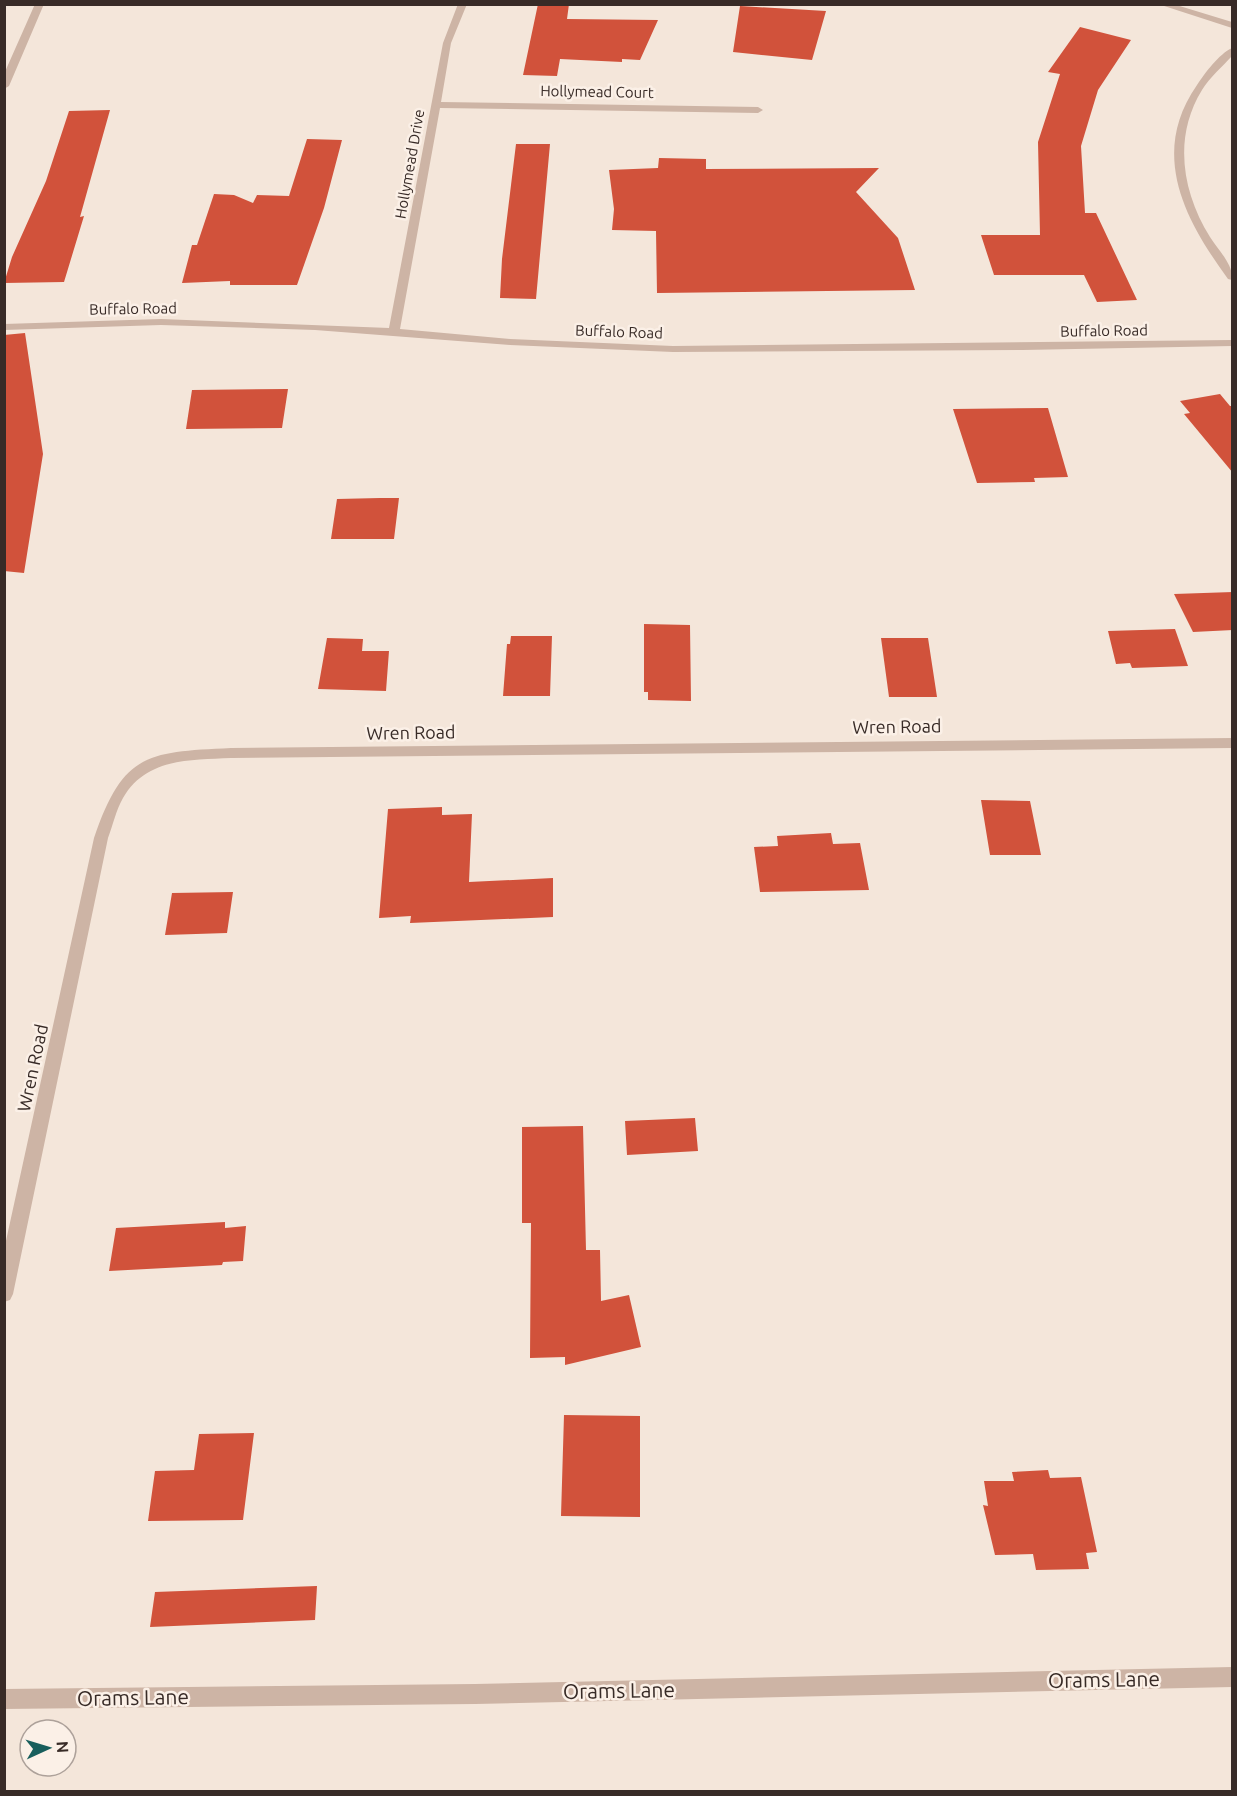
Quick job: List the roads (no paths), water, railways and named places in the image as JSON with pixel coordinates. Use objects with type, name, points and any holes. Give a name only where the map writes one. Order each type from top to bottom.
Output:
[{"type":"street","points":[[4,86],[40,4]]},
{"type":"street","name":"Hollymead Drive","points":[[394,332],[447,43],[463,4]]},
{"type":"street","points":[[1162,4],[1233,25]]},
{"type":"street","points":[[1233,51],[1209,76],[1195,95],[1184,119],[1178,157],[1185,198],[1196,224],[1210,249],[1233,277]]},
{"type":"street","name":"Hollymead Court","points":[[436,105],[758,110]]},
{"type":"street","name":"Buffalo Road","points":[[4,327],[161,322],[394,332],[510,342],[673,349],[1233,343]]},
{"type":"street","name":"Wren Road","points":[[4,1294],[101,838],[117,796],[131,775],[142,766],[170,758],[231,753],[1233,743]]},
{"type":"street","name":"Orams Lane","points":[[4,1699],[475,1694],[1233,1677]]}]
